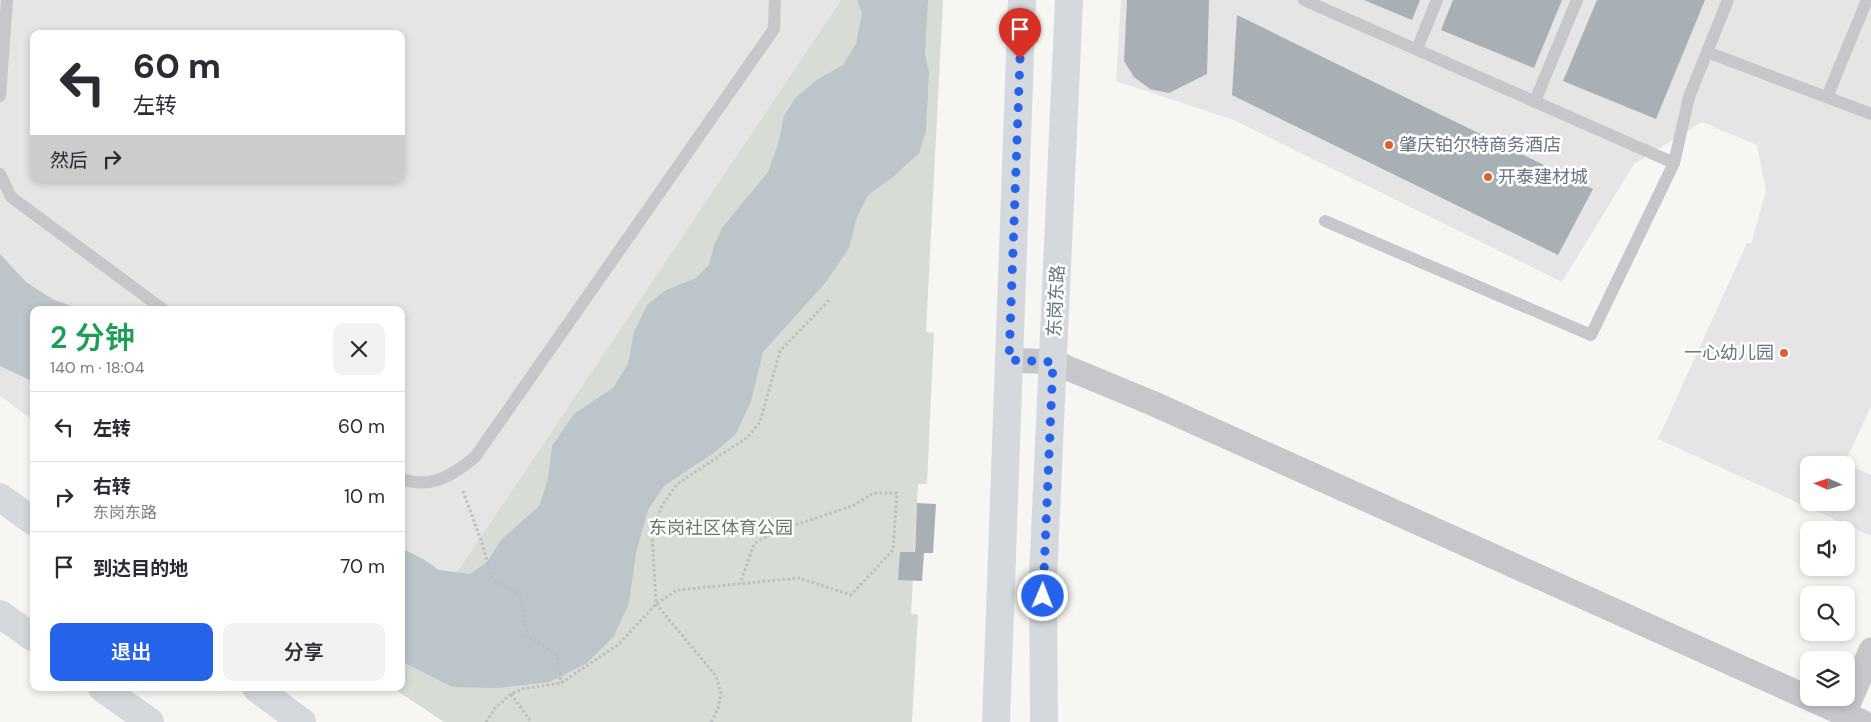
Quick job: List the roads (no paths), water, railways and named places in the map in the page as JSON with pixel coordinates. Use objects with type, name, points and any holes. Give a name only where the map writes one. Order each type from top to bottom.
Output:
[{"type":"main road","points":[[996,722],[1022,0]]},
{"type":"main road","name":"东岗东路","points":[[1044,722],[1043,578],[1069,0]]},
{"type":"main road","points":[[0,497],[30,519]]},
{"type":"main road","points":[[0,614],[30,635]]},
{"type":"main road","points":[[106,691],[150,722]]},
{"type":"main road","points":[[260,691],[302,722]]},
{"type":"street","points":[[1009,360],[1053,362],[1160,406],[1853,718],[1871,650]]},
{"type":"lane","points":[[0,96],[7,0]]},
{"type":"lane","points":[[405,480],[434,482],[456,473],[475,457],[774,29],[775,0]]},
{"type":"lane","points":[[1304,0],[1674,163]]},
{"type":"lane","points":[[1417,49],[1437,0]]},
{"type":"lane","points":[[1535,101],[1577,0]]},
{"type":"lane","points":[[1325,221],[1591,335],[1674,163],[1689,97],[1728,0]]},
{"type":"lane","points":[[1827,97],[1867,0]]},
{"type":"lane","points":[[1706,52],[1871,114]]},
{"type":"lane","points":[[0,174],[10,197],[159,306]]},
{"type":"place","name":"肇庆铂尔特商务酒店","points":[[1389,145]]},
{"type":"place","name":"开泰建材城","points":[[1488,177]]},
{"type":"place","name":"一心幼儿园","points":[[1784,353]]},
{"type":"park label","name":"东岗社区体育公园","points":[[721,528]]}]
